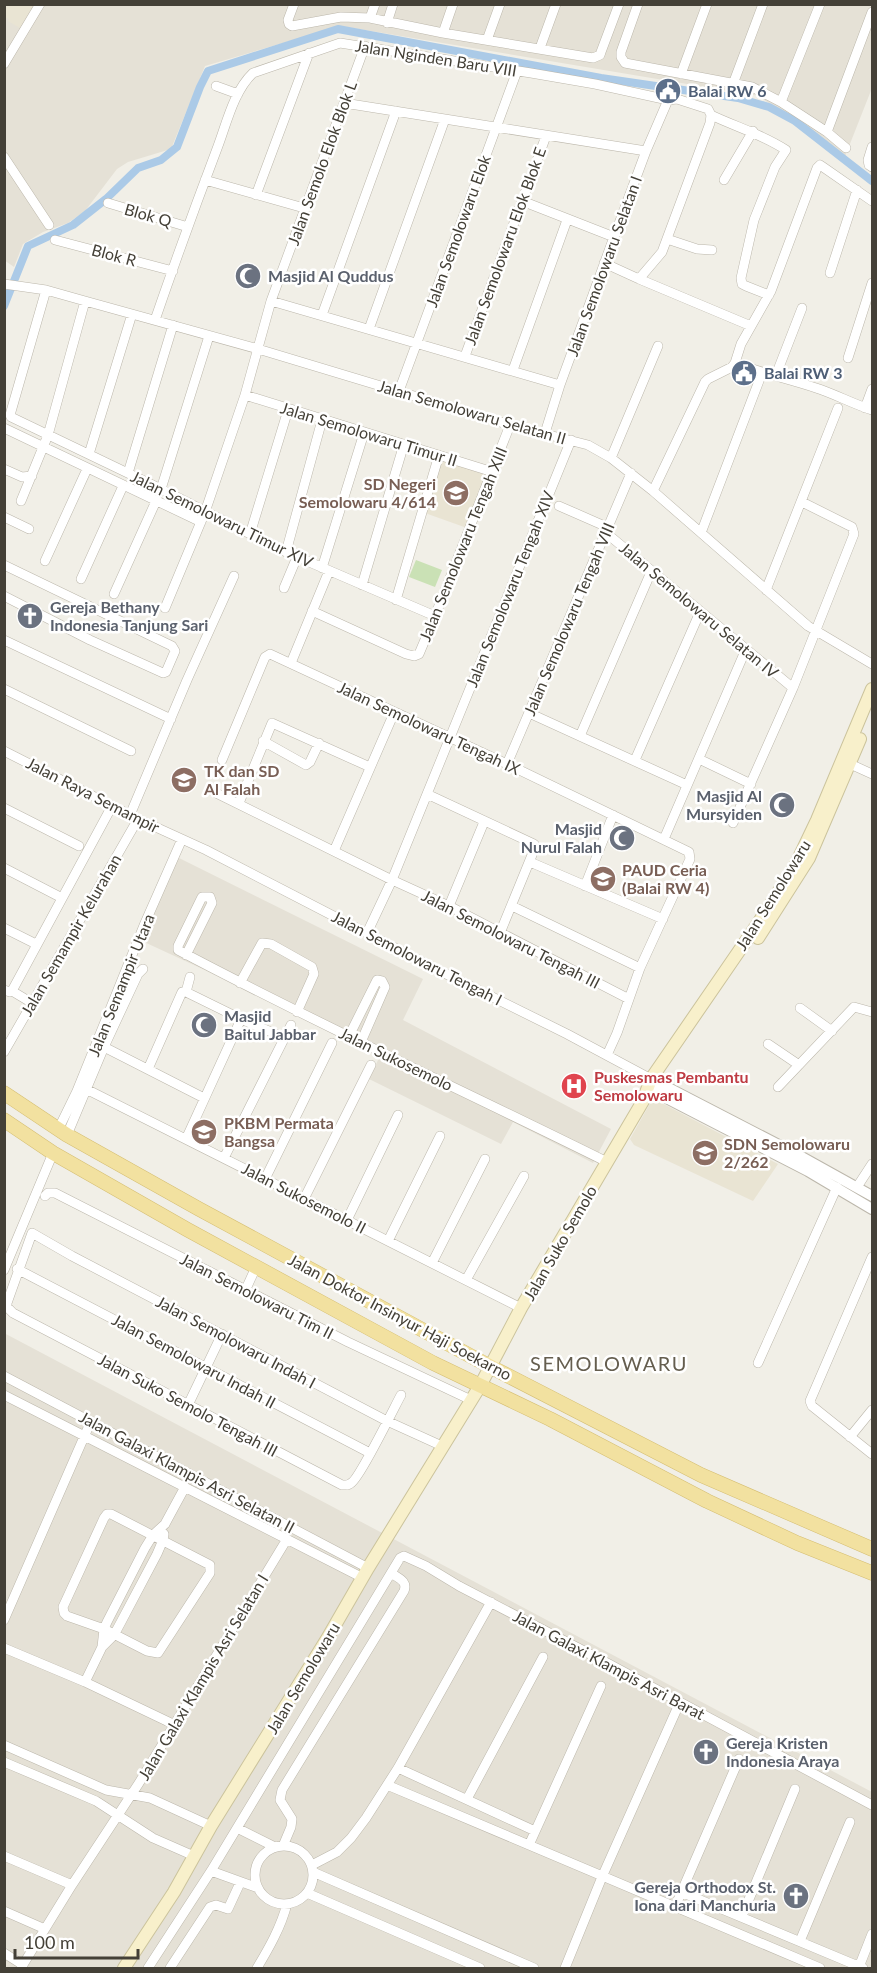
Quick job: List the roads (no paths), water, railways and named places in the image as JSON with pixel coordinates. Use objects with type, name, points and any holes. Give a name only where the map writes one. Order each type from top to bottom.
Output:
[{"type":"main road","name":"Jalan Semolowaru","points":[[799,868],[873,689]]},
{"type":"main road","name":"Jalan Semolowaru","points":[[652,1085],[759,922],[799,868],[823,827],[873,709]]},
{"type":"main road","name":"Jalan Suko Semolo","points":[[480,1386],[521,1308],[652,1085]]},
{"type":"main road","name":"Jalan Doktor Insinyur Haji Soekarno","points":[[4,1093],[63,1133],[490,1366],[701,1475],[873,1551]]},
{"type":"main road","name":"Jalan Doktor Insinyur Haji Soekarno","points":[[4,1120],[52,1153],[364,1327],[550,1419],[706,1501],[797,1543],[871,1572]]},
{"type":"main road","points":[[188,1230],[199,1223],[201,1217],[199,1209]]},
{"type":"main road","points":[[219,1246],[219,1233],[228,1224]]},
{"type":"main road","name":"Jalan Semolowaru","points":[[124,1968],[174,1892],[212,1826],[336,1645],[366,1573],[480,1386]]},
{"type":"main road","points":[[838,1559],[844,1557],[847,1552],[849,1546],[846,1538]]},
{"type":"main road","points":[[871,1572],[867,1565],[873,1551]]},
{"type":"street","points":[[4,64],[40,4]]},
{"type":"street","points":[[294,4],[288,20],[292,26],[341,17],[370,18],[387,23],[593,58],[602,52],[619,4]]},
{"type":"street","points":[[370,18],[375,4]]},
{"type":"street","points":[[387,23],[393,4]]},
{"type":"street","points":[[443,33],[453,4]]},
{"type":"street","points":[[487,40],[500,4]]},
{"type":"street","points":[[540,48],[556,4]]},
{"type":"street","points":[[638,4],[621,57],[625,63],[752,87],[781,102],[846,148]]},
{"type":"street","points":[[681,74],[707,4]]},
{"type":"street","points":[[733,84],[763,4]]},
{"type":"street","points":[[781,102],[820,4]]},
{"type":"street","points":[[826,132],[873,12]]},
{"type":"street","name":"Jalan Nginden Baru VIII","points":[[156,320],[205,180],[246,79],[254,73],[340,43],[595,84],[668,100],[677,99],[703,106],[711,115],[736,127],[753,131],[786,150],[775,167],[754,220],[741,278],[742,284],[769,295]]},
{"type":"street","name":"Jalan Semolo Elok Blok L","points":[[165,608],[205,512],[245,395],[271,301],[365,46]]},
{"type":"street","points":[[256,195],[309,53]]},
{"type":"street","name":"Jalan Semolowaru Elok","points":[[399,391],[517,71]]},
{"type":"street","points":[[216,86],[238,94]]},
{"type":"street","name":"Jalan Semolowaru Selatan I","points":[[545,434],[560,385],[604,263],[646,151],[668,100]]},
{"type":"street","points":[[344,103],[646,151]]},
{"type":"street","points":[[322,315],[396,111]]},
{"type":"street","points":[[639,279],[662,252],[711,115]]},
{"type":"street","points":[[369,329],[445,119]]},
{"type":"street","points":[[724,180],[753,131]]},
{"type":"street","name":"Jalan Semolowaru Elok Blok E","points":[[465,356],[546,136]]},
{"type":"street","points":[[871,166],[868,160],[873,147]]},
{"type":"street","points":[[4,157],[49,225]]},
{"type":"street","points":[[653,491],[705,382],[735,363],[738,351],[769,295],[817,168],[820,165],[873,201]]},
{"type":"street","points":[[205,180],[304,208]]},
{"type":"street","points":[[830,273],[857,190]]},
{"type":"street","points":[[522,201],[614,237]]},
{"type":"street","name":"Blok Q","points":[[108,204],[188,227]]},
{"type":"street","points":[[513,370],[567,220]]},
{"type":"street","points":[[667,239],[697,249],[712,250]]},
{"type":"street","name":"Blok R","points":[[55,240],[173,271]]},
{"type":"street","points":[[604,263],[751,326]]},
{"type":"street","points":[[848,358],[873,283]]},
{"type":"street","name":"Jalan Semolowaru Selatan II","points":[[11,285],[46,290],[258,348],[510,425],[588,445],[610,458],[653,491],[802,621],[873,664]]},
{"type":"street","name":"Jalan Semolowaru Timur XIV","points":[[46,290],[11,417],[286,552],[435,616]]},
{"type":"street","points":[[21,501],[48,435],[85,301]]},
{"type":"street","points":[[271,301],[560,385]]},
{"type":"street","points":[[776,375],[802,308]]},
{"type":"street","points":[[88,454],[132,314]]},
{"type":"street","points":[[128,473],[173,325]]},
{"type":"street","points":[[161,489],[209,336]]},
{"type":"street","points":[[610,458],[658,346]]},
{"type":"street","points":[[735,363],[817,388],[869,409],[873,389]]},
{"type":"street","points":[[701,533],[762,373]]},
{"type":"street","name":"Jalan Semolowaru Timur II","points":[[245,395],[493,472]]},
{"type":"street","points":[[766,590],[838,408]]},
{"type":"street","points":[[250,534],[288,410]]},
{"type":"street","points":[[286,552],[322,420]]},
{"type":"street","name":"Jalan Semolowaru Tengah XIII","points":[[312,611],[414,657],[420,652],[510,425]]},
{"type":"street","name":"Jalan Semolowaru Timur XIV","points":[[4,428],[201,522]]},
{"type":"street","points":[[291,663],[326,569],[364,433]]},
{"type":"street","name":"Jalan Semolowaru Tengah XIV","points":[[367,933],[428,794],[571,440]]},
{"type":"street","points":[[362,585],[404,444]]},
{"type":"street","points":[[396,600],[439,454]]},
{"type":"street","points":[[4,469],[22,477],[32,476]]},
{"type":"street","points":[[45,561],[87,469]]},
{"type":"street","name":"Jalan Semolowaru Tengah VIII","points":[[507,764],[631,473]]},
{"type":"street","points":[[81,579],[123,486]]},
{"type":"street","points":[[114,594],[156,501]]},
{"type":"street","points":[[733,823],[793,688],[854,531],[852,527],[802,502]]},
{"type":"street","name":"Jalan Semolowaru Selatan IV","points":[[559,506],[606,530],[651,572],[793,688]]},
{"type":"street","points":[[4,518],[29,529]]},
{"type":"street","points":[[284,588],[297,557]]},
{"type":"street","points":[[4,564],[171,646],[175,651],[166,672],[163,673],[90,640],[4,596]]},
{"type":"street","points":[[580,736],[651,572]]},
{"type":"street","name":"Jalan Semampir Kelurahan","points":[[4,1052],[134,817],[171,719],[234,576]]},
{"type":"street","points":[[635,760],[700,612]]},
{"type":"street","points":[[4,640],[171,719]]},
{"type":"street","points":[[664,839],[746,649]]},
{"type":"street","name":"Jalan Semolowaru Tengah IX","points":[[222,760],[265,655],[270,654],[507,764],[689,852],[690,858],[663,919]]},
{"type":"street","points":[[4,689],[131,751]]},
{"type":"street","points":[[334,851],[394,713]]},
{"type":"street","points":[[529,713],[687,785]]},
{"type":"street","points":[[239,804],[263,741],[273,723],[370,767]]},
{"type":"street","points":[[263,741],[306,765],[310,762],[319,743]]},
{"type":"street","name":"Jalan Raya Semampir","points":[[4,751],[182,839]]},
{"type":"street","points":[[699,759],[751,784]]},
{"type":"street","points":[[850,764],[873,774]]},
{"type":"street","name":"Jalan Semolowaru Tengah III","points":[[214,792],[449,906],[629,999]]},
{"type":"street","points":[[428,794],[484,822],[532,842],[534,850],[530,862],[500,933]]},
{"type":"street","points":[[32,1004],[7,990],[36,944],[112,806]]},
{"type":"street","points":[[4,808],[79,846]]},
{"type":"street","points":[[585,886],[613,815]]},
{"type":"street","points":[[449,906],[484,822]]},
{"type":"street","name":"Jalan Semolowaru Tengah I","points":[[182,839],[607,1055],[652,1085]]},
{"type":"street","name":"Jalan Semampir Utara","points":[[63,1133],[77,1091],[182,839]]},
{"type":"street","points":[[530,862],[663,919],[640,968],[607,1055]]},
{"type":"street","points":[[4,868],[62,898]]},
{"type":"street","points":[[202,897],[210,897],[212,903],[207,916],[186,955],[178,950],[178,946],[202,897]]},
{"type":"street","points":[[512,906],[640,968]]},
{"type":"street","points":[[4,928],[36,944]]},
{"type":"street","points":[[240,983],[260,946],[265,942],[270,944],[314,969],[314,974],[297,1012]]},
{"type":"street","name":"Jalan Sukosemolo","points":[[186,955],[297,1012],[607,1162]]},
{"type":"street","points":[[63,1133],[143,969]]},
{"type":"street","points":[[186,992],[190,977]]},
{"type":"street","points":[[349,1036],[377,980],[382,981],[385,987],[361,1042]]},
{"type":"street","points":[[148,1069],[180,994],[186,992],[285,1038]]},
{"type":"street","points":[[778,1088],[855,1007],[873,1012]]},
{"type":"street","points":[[800,1008],[832,1032]]},
{"type":"street","points":[[186,1139],[241,1019]]},
{"type":"street","points":[[224,1158],[291,1025]]},
{"type":"street","points":[[265,1179],[332,1043]]},
{"type":"street","points":[[768,1044],[799,1065]]},
{"type":"street","points":[[104,1047],[204,1098]]},
{"type":"street","points":[[304,1198],[371,1065]]},
{"type":"street","points":[[652,1085],[873,1196]]},
{"type":"street","points":[[652,1085],[873,1209]]},
{"type":"street","name":"Jalan Sukosemolo II","points":[[86,1089],[521,1308]]},
{"type":"street","points":[[347,1220],[398,1115]]},
{"type":"street","points":[[388,1240],[440,1136]]},
{"type":"street","points":[[4,1270],[52,1153]]},
{"type":"street","points":[[432,1263],[485,1159]]},
{"type":"street","points":[[857,1187],[873,1164]]},
{"type":"street","points":[[466,1280],[524,1176]]},
{"type":"street","points":[[758,1363],[837,1187]]},
{"type":"street","name":"Jalan Semolowaru Tim II","points":[[45,1196],[48,1193],[55,1193],[245,1291],[471,1400]]},
{"type":"street","name":"Jalan Suko Semolo Tengah III","points":[[32,1233],[7,1303],[8,1310],[342,1485],[350,1484],[355,1480],[401,1395]]},
{"type":"street","name":"Jalan Semolowaru Indah I","points":[[32,1233],[387,1421],[442,1446]]},
{"type":"street","points":[[873,1257],[810,1401],[812,1406],[873,1454]]},
{"type":"street","points":[[245,1291],[256,1267]]},
{"type":"street","name":"Jalan Semolowaru Indah II","points":[[18,1269],[370,1454]]},
{"type":"street","points":[[188,1405],[222,1334]]},
{"type":"street","name":"Jalan Galaxi Klampis Asri Selatan II","points":[[4,1376],[313,1539],[366,1573]]},
{"type":"street","name":"Jalan Galaxi Klampis Asri Selatan II","points":[[4,1395],[287,1539],[366,1573]]},
{"type":"street","points":[[850,1437],[873,1410]]},
{"type":"street","points":[[4,1620],[91,1421]]},
{"type":"street","points":[[102,1647],[104,1629],[153,1535],[165,1524],[185,1486]]},
{"type":"street","points":[[107,1514],[153,1535],[209,1563],[211,1567],[210,1573],[160,1652],[155,1654],[104,1629],[67,1616],[63,1610],[107,1514]]},
{"type":"street","points":[[85,1682],[102,1647],[114,1635],[163,1540],[165,1524]]},
{"type":"street","name":"Jalan Galaxi Klampis Asri Selatan I","points":[[22,1967],[175,1725],[287,1539]]},
{"type":"street","points":[[308,1549],[313,1539]]},
{"type":"street","name":"Jalan Galaxi Klampis Asri Barat","points":[[391,1573],[400,1558],[409,1557],[873,1805]]},
{"type":"street","points":[[148,1968],[237,1828],[336,1645],[391,1573],[404,1581],[406,1585],[404,1592],[282,1790],[280,1800],[292,1819],[279,1846],[268,1851],[258,1864],[255,1872],[258,1888]]},
{"type":"street","points":[[312,1869],[337,1852],[351,1838],[387,1785],[491,1602]]},
{"type":"street","points":[[4,1648],[85,1682],[175,1725]]},
{"type":"street","points":[[468,1799],[543,1657]]},
{"type":"street","points":[[529,1845],[601,1686]]},
{"type":"street","points":[[565,1968],[602,1876],[680,1702]]},
{"type":"street","points":[[4,1745],[106,1790],[150,1798],[212,1826]]},
{"type":"street","points":[[675,1907],[739,1759]]},
{"type":"street","points":[[4,1762],[96,1801],[153,1838],[194,1856]]},
{"type":"street","points":[[398,1768],[535,1831]]},
{"type":"street","points":[[387,1785],[820,1968]]},
{"type":"street","points":[[742,1916],[795,1789]]},
{"type":"street","points":[[800,1941],[850,1822]]},
{"type":"street","points":[[211,1871],[258,1888],[270,1900],[287,1904],[307,1893],[312,1883],[312,1869],[308,1858],[297,1849],[279,1846],[237,1828]]},
{"type":"street","points":[[4,1856],[72,1885]]},
{"type":"street","points":[[312,1869],[534,1968]]},
{"type":"street","points":[[170,1968],[210,1907],[216,1905],[227,1910],[230,1908],[240,1883]]},
{"type":"street","points":[[681,1892],[861,1967],[873,1934]]},
{"type":"street","points":[[307,1893],[480,1968]]},
{"type":"street","points":[[257,1968],[284,1918],[287,1904]]},
{"type":"street","points":[[4,1911],[45,1929]]},
{"type":"street","points":[[4,1953],[22,1967]]},
{"type":"waterway","points":[[4,306],[28,246],[73,225],[106,199],[138,168],[161,160],[177,147],[208,71],[338,29],[601,78],[738,98],[769,107],[795,121],[872,181]]},
{"type":"place","name":"Balai RW 6","points":[[668,91]]},
{"type":"place","name":"Masjid Al Quddus","points":[[248,276]]},
{"type":"place","name":"Balai RW 3","points":[[744,373]]},
{"type":"place","name":"SD Negeri Semolowaru 4/614","points":[[456,493]]},
{"type":"place","name":"Gereja Bethany Indonesia Tanjung Sari","points":[[30,616]]},
{"type":"place","name":"TK dan SD Al Falah","points":[[184,780]]},
{"type":"place","name":"Masjid Al Mursyiden","points":[[782,805]]},
{"type":"place","name":"Masjid Nurul Falah","points":[[622,838]]},
{"type":"place","name":"PAUD Ceria (Balai RW 4)","points":[[603,879]]},
{"type":"place","name":"Masjid Baitul Jabbar","points":[[204,1025]]},
{"type":"place","name":"Puskesmas Pembantu Semolowaru","points":[[574,1086]]},
{"type":"place","name":"PKBM Permata Bangsa","points":[[204,1132]]},
{"type":"place","name":"SDN Semolowaru 2/262","points":[[705,1153]]},
{"type":"place","name":"Gereja Kristen Indonesia Araya","points":[[706,1752]]},
{"type":"place","name":"Gereja Orthodox St. Iona dari Manchuria","points":[[796,1896]]},
{"type":"district","name":"SEMOLOWARU","points":[[609,1364]]}]
